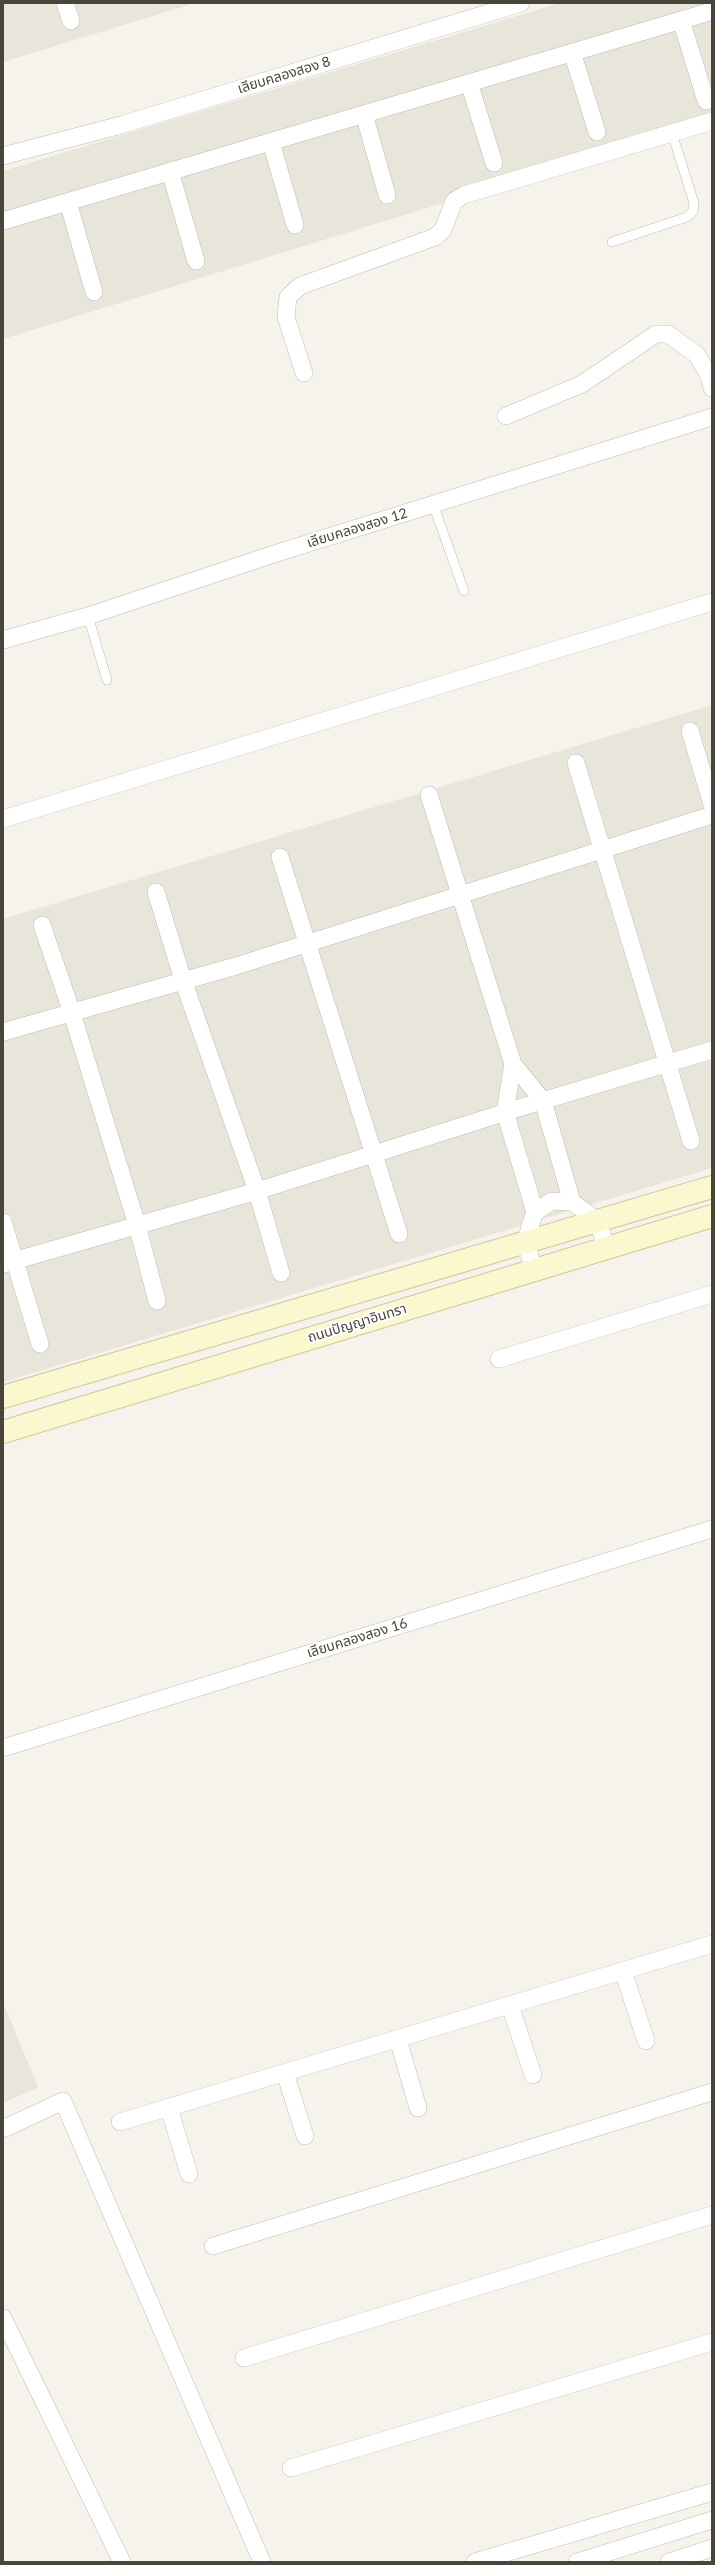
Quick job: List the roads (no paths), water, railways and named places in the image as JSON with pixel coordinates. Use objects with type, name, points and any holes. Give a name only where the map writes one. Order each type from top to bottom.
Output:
[{"type":"street","points":[[66,3],[71,21]]},
{"type":"street","name":"เลียบคลองสอง 8","points":[[3,156],[135,120],[521,3]]},
{"type":"street","points":[[3,221],[712,10]]},
{"type":"street","points":[[681,20],[706,101]]},
{"type":"street","points":[[572,52],[597,132]]},
{"type":"street","points":[[469,83],[494,163]]},
{"type":"street","points":[[364,114],[387,196]]},
{"type":"street","points":[[304,373],[286,317],[288,297],[300,286],[435,237],[443,230],[454,201],[464,195],[712,121]]},
{"type":"street","points":[[271,142],[295,225]]},
{"type":"street","points":[[170,171],[196,261]]},
{"type":"street","points":[[68,202],[94,292]]},
{"type":"street","points":[[506,416],[582,384],[656,334],[668,334],[697,355],[709,376],[712,388]]},
{"type":"street","name":"เลียบคลองสอง 12","points":[[3,640],[88,616],[433,504],[712,417]]},
{"type":"street","points":[[3,819],[712,602]]},
{"type":"street","points":[[690,731],[712,804]]},
{"type":"street","points":[[576,763],[603,848],[690,1141]]},
{"type":"street","points":[[429,795],[458,894],[513,1064],[543,1101],[572,1202]]},
{"type":"street","points":[[3,1032],[71,1010],[183,980],[712,815]]},
{"type":"street","points":[[280,857],[399,1234]]},
{"type":"street","points":[[156,892],[183,980],[257,1191],[281,1273]]},
{"type":"street","points":[[42,925],[71,1010],[137,1225],[157,1301]]},
{"type":"street","points":[[9,1262],[257,1191],[505,1112],[712,1050]]},
{"type":"street","points":[[513,1064],[505,1112],[535,1212],[526,1242],[534,1270]]},
{"type":"street","name":"ถนนปัญญาอินทรา","points":[[3,1397],[712,1187]]},
{"type":"street","points":[[535,1212],[552,1201],[572,1202],[598,1221],[606,1248]]},
{"type":"street","name":"ถนนปัญญาอินทรา","points":[[3,1432],[712,1216]]},
{"type":"street","points":[[3,1222],[9,1262],[40,1344]]},
{"type":"street","points":[[499,1359],[712,1294]]},
{"type":"street","name":"เลียบคลองสอง 16","points":[[3,1748],[712,1529]]},
{"type":"street","points":[[120,2122],[712,1944]]},
{"type":"street","points":[[624,1971],[646,2041]]},
{"type":"street","points":[[510,2005],[533,2075]]},
{"type":"street","points":[[398,2039],[418,2108]]},
{"type":"street","points":[[285,2073],[305,2136]]},
{"type":"street","points":[[213,2246],[712,2092]]},
{"type":"street","points":[[3,2129],[63,2101],[262,2562]]},
{"type":"street","points":[[169,2108],[188,2174]]},
{"type":"street","points":[[244,2358],[712,2215]]},
{"type":"street","points":[[3,2318],[122,2562]]},
{"type":"street","points":[[291,2468],[712,2342]]},
{"type":"street","points":[[475,2562],[709,2493],[712,2520],[577,2562]]},
{"type":"street","points":[[669,2562],[712,2548]]},
{"type":"lane","points":[[612,242],[687,217],[692,211],[694,203],[672,133]]},
{"type":"lane","points":[[433,504],[464,591]]},
{"type":"lane","points":[[88,616],[107,680]]}]
